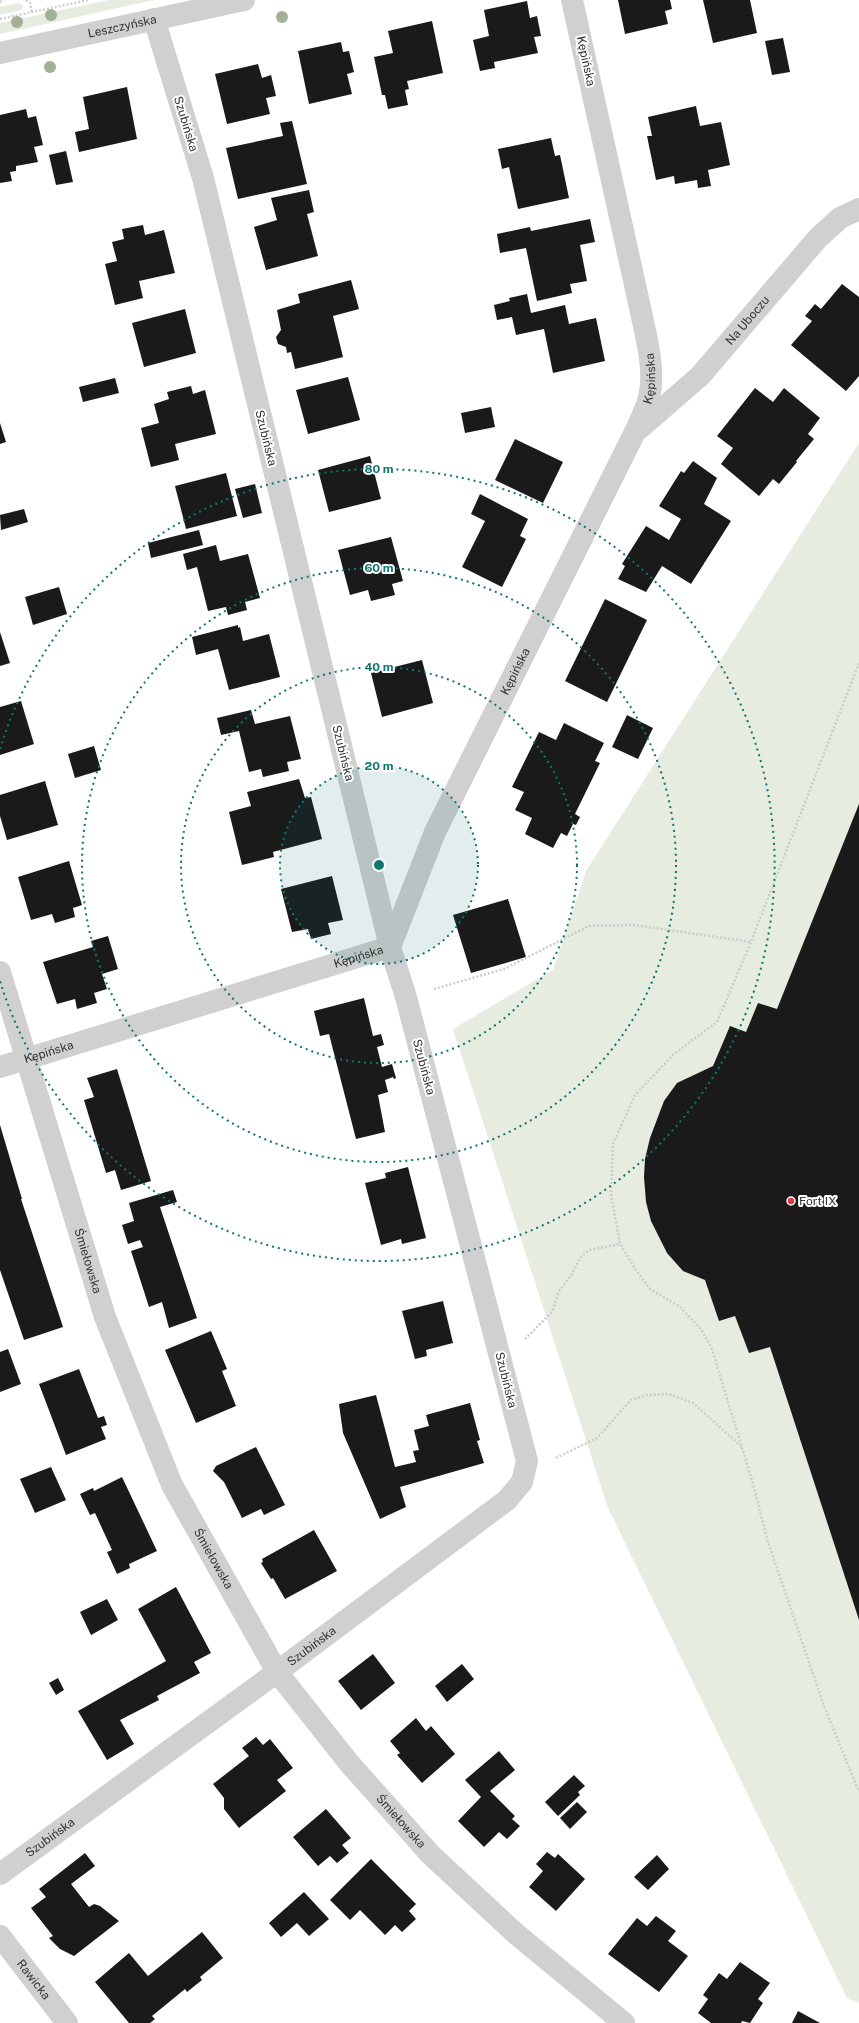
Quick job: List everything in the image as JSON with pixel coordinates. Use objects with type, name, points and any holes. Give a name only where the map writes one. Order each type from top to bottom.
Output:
[{"type":"street","name":"Leszczyńska","points":[[0,53],[244,0]]},
{"type":"street","name":"Kępińska","points":[[0,1067],[390,946],[435,832],[635,432],[649,398],[651,379],[649,354],[572,0]]},
{"type":"street","name":"Szubińska","points":[[0,1874],[277,1672],[507,1500],[522,1482],[526,1461],[502,1362],[406,997],[390,946],[203,178],[154,19]]},
{"type":"street","name":"Na Uboczu","points":[[635,432],[700,376],[818,238],[840,218],[859,209]]},
{"type":"street","name":"Śmiełowska","points":[[0,972],[105,1317],[172,1484],[277,1672],[349,1763],[431,1855],[514,1934],[624,2023]]},
{"type":"street","name":"Rawicka","points":[[0,1936],[67,2023]]},
{"type":"path","points":[[0,2],[4,0]]},
{"type":"path","points":[[26,0],[30,3],[32,12]]},
{"type":"path","points":[[0,19],[88,0]]},
{"type":"path","points":[[859,663],[751,942],[717,1022],[674,1054],[635,1095],[614,1144],[611,1194],[620,1244],[636,1270],[650,1289],[680,1307],[701,1329],[712,1349],[768,1539],[824,1706],[859,1792]]},
{"type":"path","points":[[406,997],[504,969],[588,926],[634,925],[751,942]]},
{"type":"path","points":[[502,1362],[552,1312],[559,1291],[572,1274],[580,1258],[589,1250],[620,1244]]},
{"type":"path","points":[[526,1461],[542,1465],[597,1438],[631,1400],[647,1395],[669,1394],[693,1403],[742,1448]]},
{"type":"shaded area","points":[[109,0],[154,0],[0,34],[0,23]]},
{"type":"shaded area","points":[[19,3],[23,6],[21,10],[0,15],[0,7]]},
{"type":"shaded area","points":[[859,443],[859,2003],[847,1998],[608,1508],[453,1029],[553,970],[586,871]]},
{"type":"building","points":[[618,0],[670,0],[672,9],[665,11],[668,24],[625,34]]},
{"type":"building","points":[[703,0],[750,0],[757,33],[713,43]]},
{"type":"building","points":[[527,1],[530,18],[537,16],[541,36],[534,37],[538,53],[494,62],[495,68],[480,71],[473,40],[489,36],[484,10]]},
{"type":"building","points":[[432,21],[443,73],[407,81],[409,89],[405,90],[408,105],[388,109],[385,95],[382,95],[374,57],[393,53],[388,31]]},
{"type":"building","points":[[783,38],[790,72],[772,75],[765,41]]},
{"type":"building","points":[[341,42],[343,52],[349,51],[354,72],[347,74],[352,94],[309,104],[298,51]]},
{"type":"building","points":[[258,64],[262,78],[271,75],[276,96],[266,98],[270,114],[227,124],[215,74]]},
{"type":"building","points":[[127,87],[137,139],[79,152],[75,132],[89,129],[83,97]]},
{"type":"building","points":[[696,106],[700,126],[721,122],[730,165],[708,170],[711,186],[698,188],[697,180],[675,184],[674,176],[656,180],[647,136],[652,136],[648,117]]},
{"type":"building","points":[[26,109],[28,118],[36,116],[43,145],[34,147],[38,162],[16,166],[16,171],[10,172],[12,181],[0,183],[0,115]]},
{"type":"building","points":[[292,121],[307,184],[238,199],[226,148],[283,136],[280,123]]},
{"type":"building","points":[[551,138],[555,156],[560,155],[569,198],[518,209],[509,167],[502,169],[498,149]]},
{"type":"building","points":[[66,151],[73,182],[56,185],[49,155]]},
{"type":"building","points":[[309,190],[314,212],[307,214],[318,256],[266,270],[254,227],[277,220],[271,198]]},
{"type":"building","points":[[590,219],[595,242],[580,245],[587,281],[570,284],[572,293],[537,301],[526,248],[500,253],[497,234],[530,227],[531,231]]},
{"type":"building","points":[[143,225],[145,235],[164,230],[175,273],[139,281],[143,298],[115,305],[105,264],[117,261],[112,242],[124,239],[122,229]]},
{"type":"building","points":[[351,280],[359,309],[333,316],[343,357],[295,369],[291,352],[287,353],[286,347],[278,344],[276,337],[281,330],[277,310],[300,303],[298,294]]},
{"type":"building","points":[[842,284],[859,297],[859,376],[846,391],[791,345],[812,321],[805,316],[815,304],[821,309]]},
{"type":"building","points":[[527,294],[531,313],[565,305],[569,324],[596,318],[605,361],[553,373],[544,329],[516,335],[512,317],[497,320],[494,305],[510,301],[509,298]]},
{"type":"building","points":[[185,309],[196,353],[144,367],[132,323]]},
{"type":"building","points":[[348,377],[360,420],[308,434],[296,390]]},
{"type":"building","points":[[115,378],[119,393],[83,402],[79,387]]},
{"type":"building","points":[[191,386],[193,394],[205,390],[216,434],[175,444],[179,460],[151,467],[141,428],[159,423],[154,404],[169,399],[167,392]]},
{"type":"building","points":[[755,388],[773,402],[784,388],[820,418],[808,434],[814,439],[796,461],[797,462],[779,484],[773,479],[759,496],[721,464],[733,448],[717,436]]},
{"type":"building","points":[[491,407],[495,427],[465,433],[461,413]]},
{"type":"building","points":[[0,423],[6,442],[0,444]]},
{"type":"building","points":[[515,439],[563,462],[543,503],[495,480]]},
{"type":"building","points":[[370,456],[381,499],[329,512],[318,470]]},
{"type":"building","points":[[693,461],[717,478],[704,504],[731,521],[691,584],[662,566],[646,592],[618,579],[625,566],[622,564],[646,526],[669,540],[681,519],[659,506],[681,471],[684,473]]},
{"type":"building","points":[[226,473],[237,516],[186,529],[175,486]]},
{"type":"building","points":[[255,484],[262,513],[243,518],[235,489]]},
{"type":"building","points":[[480,494],[528,519],[520,536],[526,539],[502,587],[462,567],[485,521],[471,514]]},
{"type":"building","points":[[24,509],[28,522],[1,530],[0,515]]},
{"type":"building","points":[[199,530],[203,545],[151,558],[148,543]]},
{"type":"building","points":[[391,537],[403,581],[392,584],[395,595],[371,601],[368,590],[350,595],[338,550]]},
{"type":"building","points":[[216,545],[220,561],[248,554],[260,598],[245,602],[247,610],[228,615],[226,607],[208,611],[197,567],[187,570],[183,554]]},
{"type":"building","points":[[59,587],[67,614],[33,625],[25,597]]},
{"type":"building","points":[[605,599],[647,620],[607,702],[565,681]]},
{"type":"building","points":[[238,625],[238,628],[240,627],[243,641],[269,634],[280,677],[229,690],[218,649],[196,655],[192,637]]},
{"type":"building","points":[[0,632],[10,663],[0,666]]},
{"type":"building","points":[[422,660],[433,703],[382,717],[371,673]]},
{"type":"building","points":[[21,701],[34,744],[0,755],[0,707]]},
{"type":"building","points":[[251,710],[255,724],[290,716],[301,759],[287,762],[289,771],[263,777],[261,769],[249,772],[239,731],[221,735],[217,718]]},
{"type":"building","points":[[627,715],[653,728],[638,759],[612,747]]},
{"type":"building","points":[[564,723],[604,743],[595,761],[600,763],[575,814],[580,817],[576,825],[573,824],[567,836],[561,833],[553,848],[525,834],[532,818],[515,810],[524,792],[512,787],[539,732],[556,740]]},
{"type":"building","points":[[94,746],[101,770],[75,778],[68,754]]},
{"type":"building","points":[[299,779],[305,798],[311,797],[322,839],[273,852],[274,857],[242,865],[229,812],[251,806],[247,792]]},
{"type":"building","points":[[45,781],[58,825],[7,840],[0,816],[0,795]]},
{"type":"building","points":[[859,804],[859,1620],[770,1347],[749,1353],[735,1316],[719,1321],[705,1280],[683,1271],[667,1253],[651,1221],[646,1202],[644,1177],[645,1159],[650,1138],[664,1101],[677,1083],[713,1066],[730,1026],[746,1032],[758,1003],[777,1009]]},
{"type":"building","points":[[69,861],[82,905],[73,908],[75,917],[55,923],[52,914],[31,920],[18,877]]},
{"type":"building","points":[[332,876],[343,920],[328,923],[331,934],[311,939],[308,929],[292,932],[281,889]]},
{"type":"building","points":[[508,899],[526,957],[471,973],[453,915]]},
{"type":"building","points":[[108,936],[118,969],[102,974],[107,989],[94,993],[97,1003],[77,1009],[75,999],[57,1004],[43,962],[93,947],[91,941]]},
{"type":"building","points":[[364,998],[373,1036],[381,1034],[384,1045],[377,1047],[382,1067],[392,1064],[396,1078],[394,1079],[393,1077],[385,1080],[388,1092],[378,1095],[385,1132],[356,1139],[329,1034],[320,1036],[314,1011]]},
{"type":"building","points":[[117,1069],[151,1181],[121,1190],[115,1170],[106,1173],[84,1100],[94,1097],[87,1078]]},
{"type":"building","points":[[0,1125],[21,1199],[63,1327],[24,1340],[0,1270]]},
{"type":"building","points":[[408,1167],[426,1238],[402,1244],[401,1239],[381,1245],[365,1183],[386,1178],[385,1173]]},
{"type":"building","points":[[173,1190],[177,1202],[160,1207],[197,1318],[169,1328],[162,1302],[149,1307],[131,1251],[143,1247],[140,1240],[128,1244],[122,1225],[134,1221],[129,1203]]},
{"type":"building","points":[[443,1301],[453,1343],[426,1350],[427,1356],[415,1359],[402,1311]]},
{"type":"building","points":[[211,1331],[227,1369],[222,1371],[236,1406],[196,1423],[165,1350]]},
{"type":"building","points":[[8,1349],[21,1384],[0,1392],[0,1352]]},
{"type":"building","points":[[79,1369],[98,1418],[104,1416],[107,1425],[101,1427],[106,1439],[66,1455],[39,1384]]},
{"type":"building","points":[[376,1395],[395,1467],[416,1462],[413,1451],[419,1450],[414,1430],[429,1426],[426,1415],[470,1403],[480,1440],[477,1441],[484,1463],[400,1487],[406,1507],[380,1519],[343,1433],[339,1404]]},
{"type":"building","points":[[256,1447],[285,1505],[264,1515],[261,1509],[242,1518],[224,1482],[213,1471],[216,1466]]},
{"type":"building","points":[[51,1467],[66,1500],[35,1513],[20,1479]]},
{"type":"building","points":[[122,1477],[157,1551],[129,1564],[130,1568],[117,1574],[107,1552],[112,1550],[95,1513],[90,1515],[80,1494],[93,1488],[94,1491]]},
{"type":"building","points":[[314,1530],[337,1571],[285,1599],[273,1578],[271,1579],[261,1563],[263,1562],[262,1559]]},
{"type":"building","points":[[176,1587],[211,1653],[194,1662],[200,1673],[157,1696],[159,1700],[120,1720],[134,1744],[107,1760],[78,1711],[166,1661],[138,1609]]},
{"type":"building","points":[[107,1599],[118,1620],[91,1635],[80,1612]]},
{"type":"building","points":[[373,1654],[395,1683],[361,1710],[338,1681]]},
{"type":"building","points":[[462,1664],[474,1679],[447,1702],[435,1686]]},
{"type":"building","points":[[58,1678],[64,1690],[56,1695],[49,1683]]},
{"type":"building","points":[[416,1718],[426,1731],[431,1726],[455,1754],[422,1783],[397,1755],[400,1753],[390,1741]]},
{"type":"building","points":[[256,1737],[263,1745],[270,1739],[293,1768],[277,1780],[286,1791],[239,1828],[224,1809],[224,1798],[213,1784],[249,1756],[242,1748]]},
{"type":"building","points":[[499,1751],[515,1770],[490,1791],[515,1816],[512,1819],[520,1826],[507,1839],[499,1832],[484,1847],[458,1821],[481,1797],[465,1780]]},
{"type":"building","points":[[574,1775],[585,1786],[578,1792],[580,1795],[558,1816],[545,1802]]},
{"type":"building","points":[[577,1802],[587,1812],[570,1829],[560,1818]]},
{"type":"building","points":[[326,1809],[351,1838],[342,1845],[349,1853],[337,1863],[330,1856],[318,1866],[293,1837]]},
{"type":"building","points":[[547,1852],[555,1858],[558,1854],[585,1879],[556,1911],[529,1887],[543,1871],[536,1864]]},
{"type":"building","points":[[85,1853],[95,1866],[71,1884],[89,1907],[94,1904],[100,1906],[119,1921],[74,1956],[60,1949],[49,1938],[53,1936],[31,1908],[46,1897],[39,1889]]},
{"type":"building","points":[[657,1855],[669,1869],[648,1890],[634,1877]]},
{"type":"building","points":[[371,1859],[416,1904],[409,1911],[416,1919],[402,1932],[395,1925],[385,1935],[360,1910],[350,1920],[330,1900]]},
{"type":"building","points":[[304,1892],[329,1919],[309,1936],[297,1923],[281,1937],[269,1923]]},
{"type":"building","points":[[656,1916],[676,1931],[668,1941],[688,1956],[659,1992],[608,1954],[637,1918],[647,1926]]},
{"type":"building","points":[[202,1932],[223,1958],[200,1977],[202,1980],[187,1992],[185,1989],[152,2016],[155,2019],[150,2023],[129,2023],[95,1982],[129,1953],[148,1976]]},
{"type":"building","points":[[740,1962],[770,1983],[758,1999],[763,2003],[750,2023],[742,2021],[741,2023],[711,2023],[698,2013],[708,1999],[703,1995],[719,1973],[727,1979]]},
{"type":"building","points":[[798,2011],[820,2023],[792,2023]]},
{"type":"place","name":"Fort IX","points":[[791,1201]]}]
